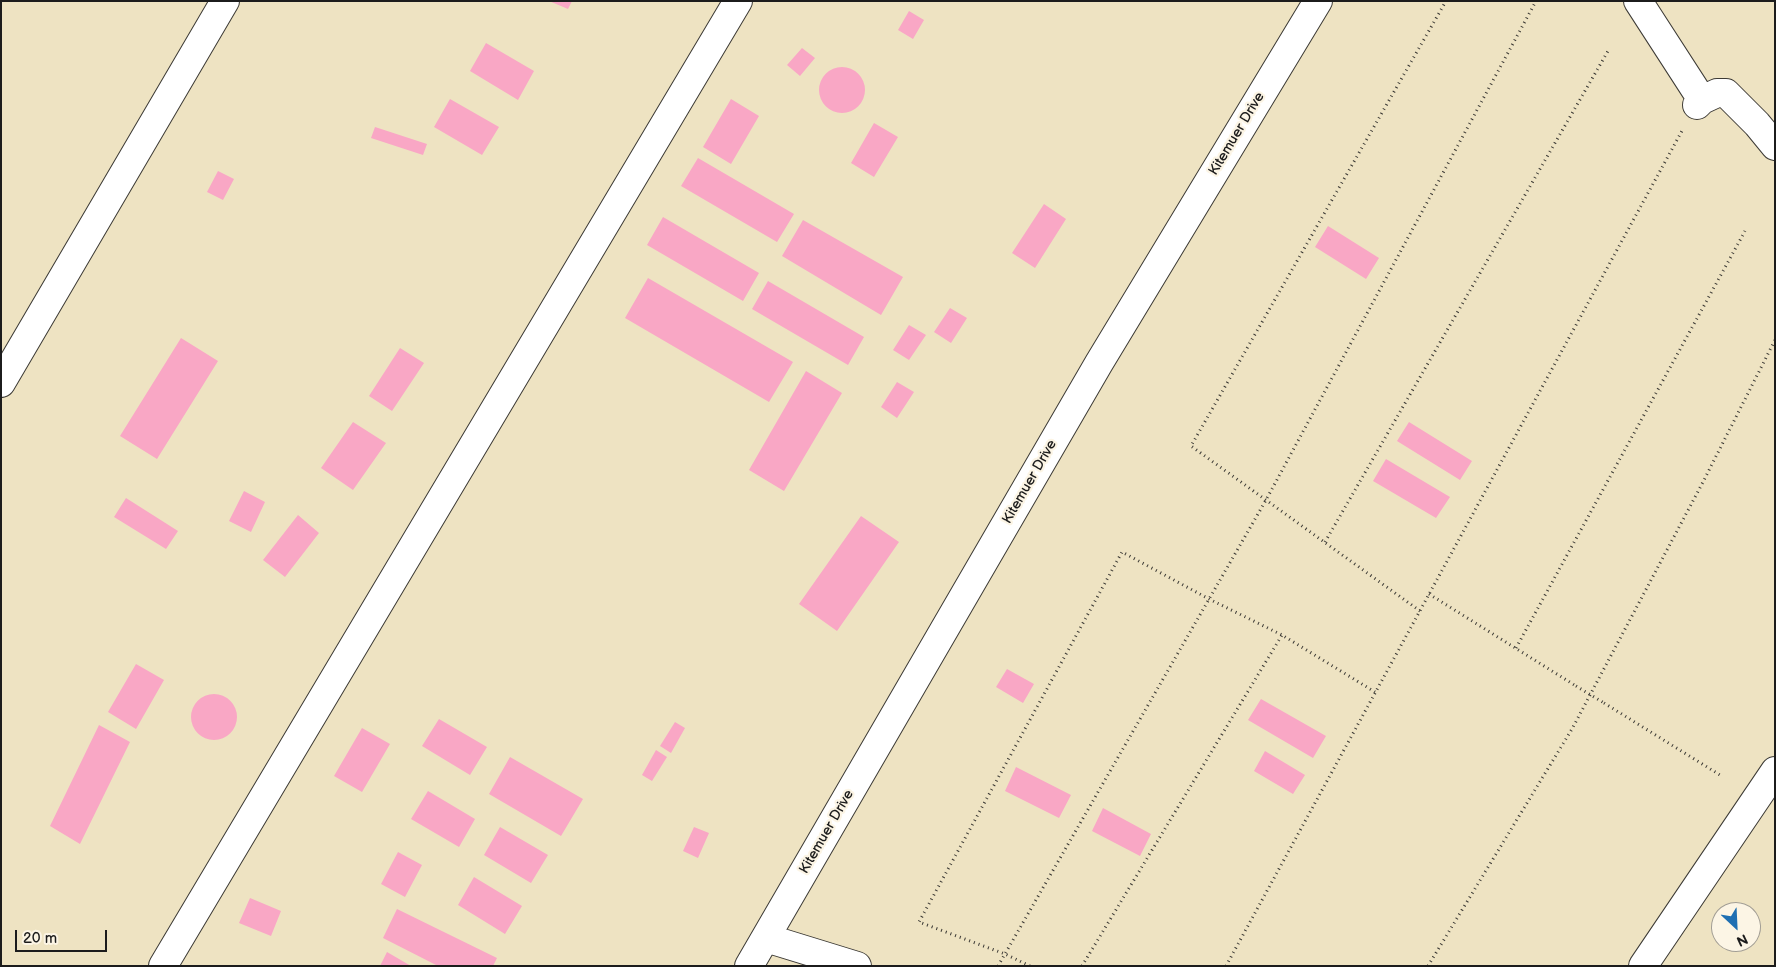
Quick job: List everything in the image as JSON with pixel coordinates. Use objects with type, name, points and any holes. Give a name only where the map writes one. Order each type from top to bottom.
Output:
[{"type":"street","points":[[1,383],[225,1]]},
{"type":"street","points":[[163,966],[738,1]]},
{"type":"street","name":"Kitemuer Drive","points":[[749,966],[1099,362],[1318,1]]},
{"type":"street","points":[[1638,1],[1699,102],[1717,92],[1726,94],[1757,124],[1775,146]]},
{"type":"street","points":[[1642,966],[1775,772]]},
{"type":"street","points":[[766,938],[857,966]]},
{"type":"path","points":[[1420,611],[1191,446],[1446,1]]},
{"type":"path","points":[[998,966],[1266,500],[1536,1]]},
{"type":"path","points":[[1325,542],[1608,51]]},
{"type":"path","points":[[1226,966],[1699,102]]},
{"type":"path","points":[[1516,648],[1744,232]]},
{"type":"path","points":[[1428,966],[1572,729],[1703,482],[1775,340]]},
{"type":"path","points":[[1030,966],[1005,954],[919,922],[1122,552],[1209,600],[1282,635],[1376,692]]},
{"type":"path","points":[[1429,594],[1720,775]]},
{"type":"path","points":[[1082,966],[1282,635]]},
{"type":"building","points":[[549,1],[572,1],[568,9]]},
{"type":"building","points":[[909,11],[924,20],[913,39],[898,30]]},
{"type":"building","points":[[486,43],[534,71],[518,100],[470,71]]},
{"type":"building","points":[[802,48],[815,58],[800,76],[787,65]]},
{"type":"building","points":[[837,67],[847,67],[861,77],[865,90],[861,103],[855,109],[847,113],[837,113],[823,103],[819,95],[819,85],[829,71]]},
{"type":"building","points":[[450,99],[499,127],[482,155],[434,127]]},
{"type":"building","points":[[731,99],[759,116],[731,164],[703,147]]},
{"type":"building","points":[[874,123],[898,137],[874,177],[851,163]]},
{"type":"building","points":[[375,127],[427,144],[423,155],[371,138]]},
{"type":"building","points":[[698,158],[794,214],[777,242],[681,186]]},
{"type":"building","points":[[218,171],[234,179],[223,200],[207,192]]},
{"type":"building","points":[[1044,204],[1066,219],[1035,268],[1012,253]]},
{"type":"building","points":[[663,217],[759,273],[743,301],[647,245]]},
{"type":"building","points":[[803,220],[903,277],[881,315],[782,256]]},
{"type":"building","points":[[1328,226],[1379,258],[1366,279],[1315,247]]},
{"type":"building","points":[[648,278],[793,362],[769,402],[625,318]]},
{"type":"building","points":[[768,281],[864,337],[848,365],[752,309]]},
{"type":"building","points":[[950,308],[967,318],[951,343],[934,332]]},
{"type":"building","points":[[909,325],[926,335],[909,360],[893,350]]},
{"type":"building","points":[[181,338],[218,361],[157,459],[120,436]]},
{"type":"building","points":[[400,348],[424,363],[392,411],[369,396]]},
{"type":"building","points":[[806,371],[842,393],[784,491],[749,470]]},
{"type":"building","points":[[897,382],[914,392],[897,418],[881,407]]},
{"type":"building","points":[[353,422],[386,443],[353,490],[321,468]]},
{"type":"building","points":[[1409,422],[1472,461],[1460,480],[1397,441]]},
{"type":"building","points":[[1386,459],[1450,497],[1436,518],[1373,481]]},
{"type":"building","points":[[244,491],[265,502],[251,532],[229,521]]},
{"type":"building","points":[[126,498],[178,531],[166,549],[114,517]]},
{"type":"building","points":[[298,515],[319,533],[285,577],[263,560]]},
{"type":"building","points":[[861,516],[899,542],[837,631],[799,604]]},
{"type":"building","points":[[136,664],[164,680],[136,729],[108,712]]},
{"type":"building","points":[[1007,669],[1034,684],[1023,703],[996,687]]},
{"type":"building","points":[[209,694],[219,694],[233,704],[237,717],[233,730],[227,736],[219,740],[209,740],[195,730],[191,722],[191,712],[201,698]]},
{"type":"building","points":[[1261,699],[1326,736],[1313,758],[1248,720]]},
{"type":"building","points":[[439,719],[487,747],[470,775],[422,746]]},
{"type":"building","points":[[675,722],[685,728],[671,753],[660,746]]},
{"type":"building","points":[[99,725],[130,742],[80,844],[50,826]]},
{"type":"building","points":[[362,728],[390,744],[362,792],[334,776]]},
{"type":"building","points":[[656,750],[667,757],[652,781],[642,775]]},
{"type":"building","points":[[1265,751],[1305,775],[1293,794],[1254,771]]},
{"type":"building","points":[[510,757],[583,799],[561,836],[489,794]]},
{"type":"building","points":[[1016,767],[1071,795],[1059,818],[1005,791]]},
{"type":"building","points":[[428,791],[475,819],[459,847],[411,819]]},
{"type":"building","points":[[1103,808],[1151,834],[1140,856],[1092,831]]},
{"type":"building","points":[[500,827],[548,855],[531,883],[484,855]]},
{"type":"building","points":[[694,827],[709,833],[698,858],[683,851]]},
{"type":"building","points":[[398,852],[422,865],[405,897],[381,884]]},
{"type":"building","points":[[474,877],[522,906],[505,934],[458,905]]},
{"type":"building","points":[[250,898],[281,911],[271,936],[239,923]]},
{"type":"building","points":[[397,909],[497,958],[493,966],[438,966],[383,938]]},
{"type":"building","points":[[387,952],[411,966],[380,966]]}]
